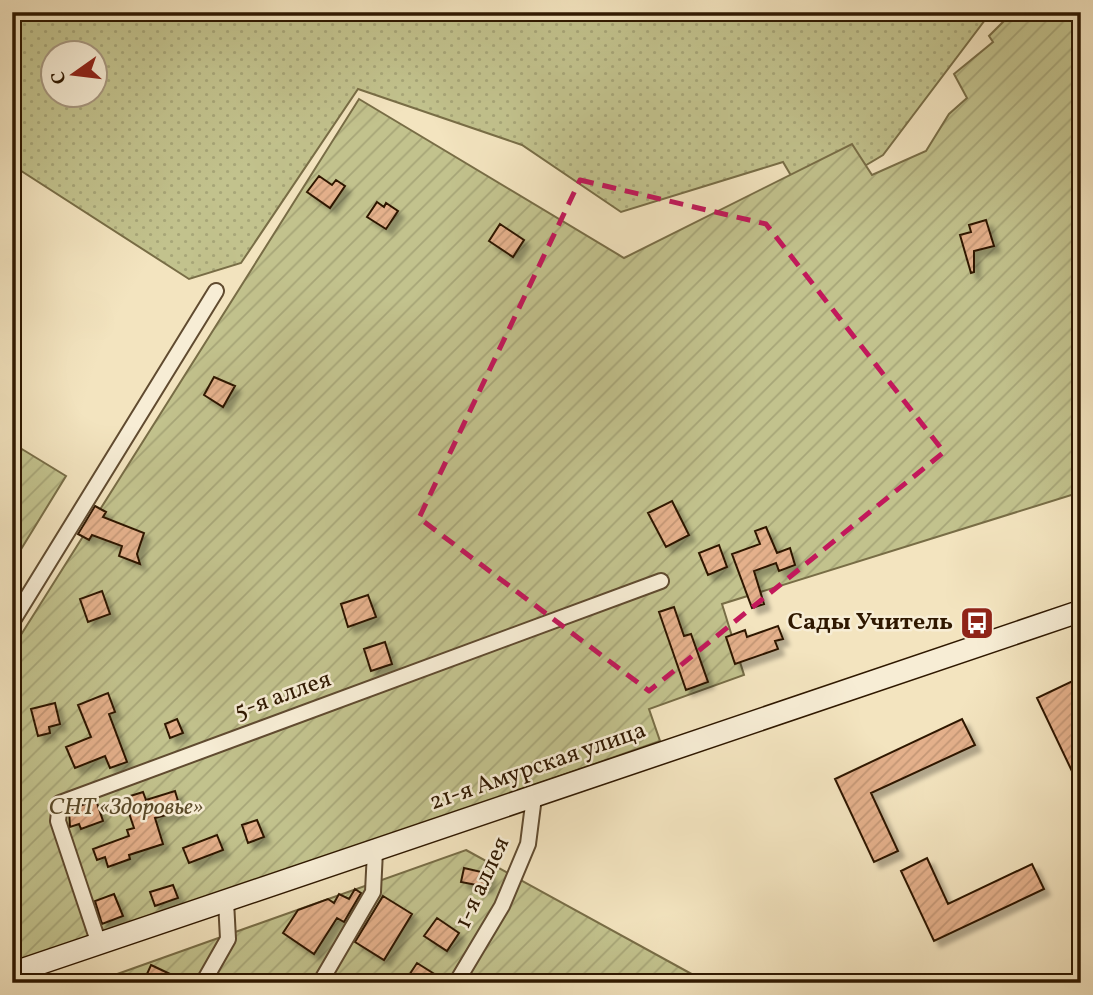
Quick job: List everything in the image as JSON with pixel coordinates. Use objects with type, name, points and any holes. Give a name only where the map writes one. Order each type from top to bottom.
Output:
[{"type":"main road","name":"21-я Амурская улица","points":[[12,973],[1081,611]]},
{"type":"street","points":[[12,622],[216,291]]},
{"type":"street","name":"5-я аллея","points":[[99,944],[58,821],[60,803],[661,581]]},
{"type":"street","name":"1-я аллея","points":[[456,983],[502,906],[528,844],[534,797]]},
{"type":"street","points":[[320,983],[373,892],[375,850]]},
{"type":"street","points":[[202,983],[228,939],[226,901]]},
{"type":"highlighted area","points":[[580,180],[766,224],[944,452],[649,691],[419,518]]},
{"type":"green space","points":[[12,12],[991,12],[883,155],[806,201],[783,162],[621,212],[522,145],[358,89],[241,263],[189,279],[12,165]]},
{"type":"green space","name":"СНТ «Здоровье»","points":[[1013,12],[1081,12],[1081,492],[722,604],[744,675],[649,709],[660,741],[12,968],[12,649],[359,99],[624,258],[852,144],[872,175],[926,151],[949,114],[967,98],[954,74],[993,42],[989,36]]},
{"type":"green space","points":[[12,443],[66,476],[12,564]]},
{"type":"green space","points":[[466,850],[708,983],[92,983]]},
{"type":"building","points":[[319,176],[332,185],[336,180],[345,186],[330,208],[307,192]]},
{"type":"building","points":[[377,202],[384,207],[386,203],[398,211],[386,229],[367,217]]},
{"type":"building","points":[[986,220],[994,246],[974,251],[974,272],[971,273],[960,235],[971,232],[969,225]]},
{"type":"building","points":[[500,224],[524,240],[513,257],[489,241]]},
{"type":"building","points":[[214,377],[235,386],[223,407],[204,395]]},
{"type":"building","points":[[672,501],[689,535],[666,547],[648,513]]},
{"type":"building","points":[[95,506],[106,512],[103,517],[144,533],[137,554],[140,564],[119,556],[122,546],[92,535],[89,540],[78,534]]},
{"type":"building","points":[[766,527],[777,553],[790,548],[795,565],[779,571],[776,563],[754,571],[764,604],[752,608],[732,554],[760,544],[755,531]]},
{"type":"building","points":[[719,545],[727,567],[708,575],[699,553]]},
{"type":"building","points":[[102,591],[110,614],[88,622],[80,599]]},
{"type":"building","points":[[368,595],[376,617],[348,627],[341,604]]},
{"type":"building","points":[[674,607],[684,636],[691,634],[708,682],[686,690],[659,612]]},
{"type":"building","points":[[778,626],[783,639],[775,641],[778,649],[735,664],[726,637],[745,630],[747,637]]},
{"type":"building","points":[[385,642],[392,664],[371,671],[364,649]]},
{"type":"building","points":[[1081,677],[1081,708],[1075,711],[1081,723],[1081,790],[1037,698]]},
{"type":"building","points":[[108,693],[115,712],[109,714],[127,762],[110,768],[105,756],[75,768],[66,747],[91,737],[78,705]]},
{"type":"building","points":[[55,703],[60,724],[49,727],[50,733],[38,736],[31,709]]},
{"type":"building","points":[[177,719],[183,733],[170,738],[165,724]]},
{"type":"building","points":[[962,719],[975,745],[871,793],[898,851],[874,862],[835,779]]},
{"type":"building","points":[[175,791],[181,811],[155,818],[163,844],[129,855],[130,859],[108,867],[105,857],[97,860],[93,849],[129,836],[127,830],[134,828],[124,798],[143,792],[146,800]]},
{"type":"building","points":[[96,800],[103,821],[81,829],[79,824],[70,827],[69,810]]},
{"type":"building","points":[[257,820],[264,837],[248,843],[242,825]]},
{"type":"building","points":[[217,835],[223,850],[189,863],[183,848]]},
{"type":"building","points":[[927,858],[948,904],[1032,864],[1044,889],[934,941],[901,871]]},
{"type":"building","points":[[464,868],[490,874],[487,887],[461,882]]},
{"type":"building","points":[[173,885],[178,898],[155,906],[150,892]]},
{"type":"building","points":[[355,889],[361,893],[344,922],[337,918],[314,954],[283,933],[298,910],[328,899],[334,903],[339,894],[349,899]]},
{"type":"building","points":[[114,894],[123,916],[102,924],[95,901]]},
{"type":"building","points":[[383,896],[412,914],[384,960],[355,942]]},
{"type":"building","points":[[437,918],[459,933],[447,951],[424,936]]},
{"type":"building","points":[[417,963],[447,982],[404,983]]},
{"type":"building","points":[[151,965],[189,983],[143,983]]},
{"type":"place","name":"Сады Учитель","points":[[977,623]]}]
